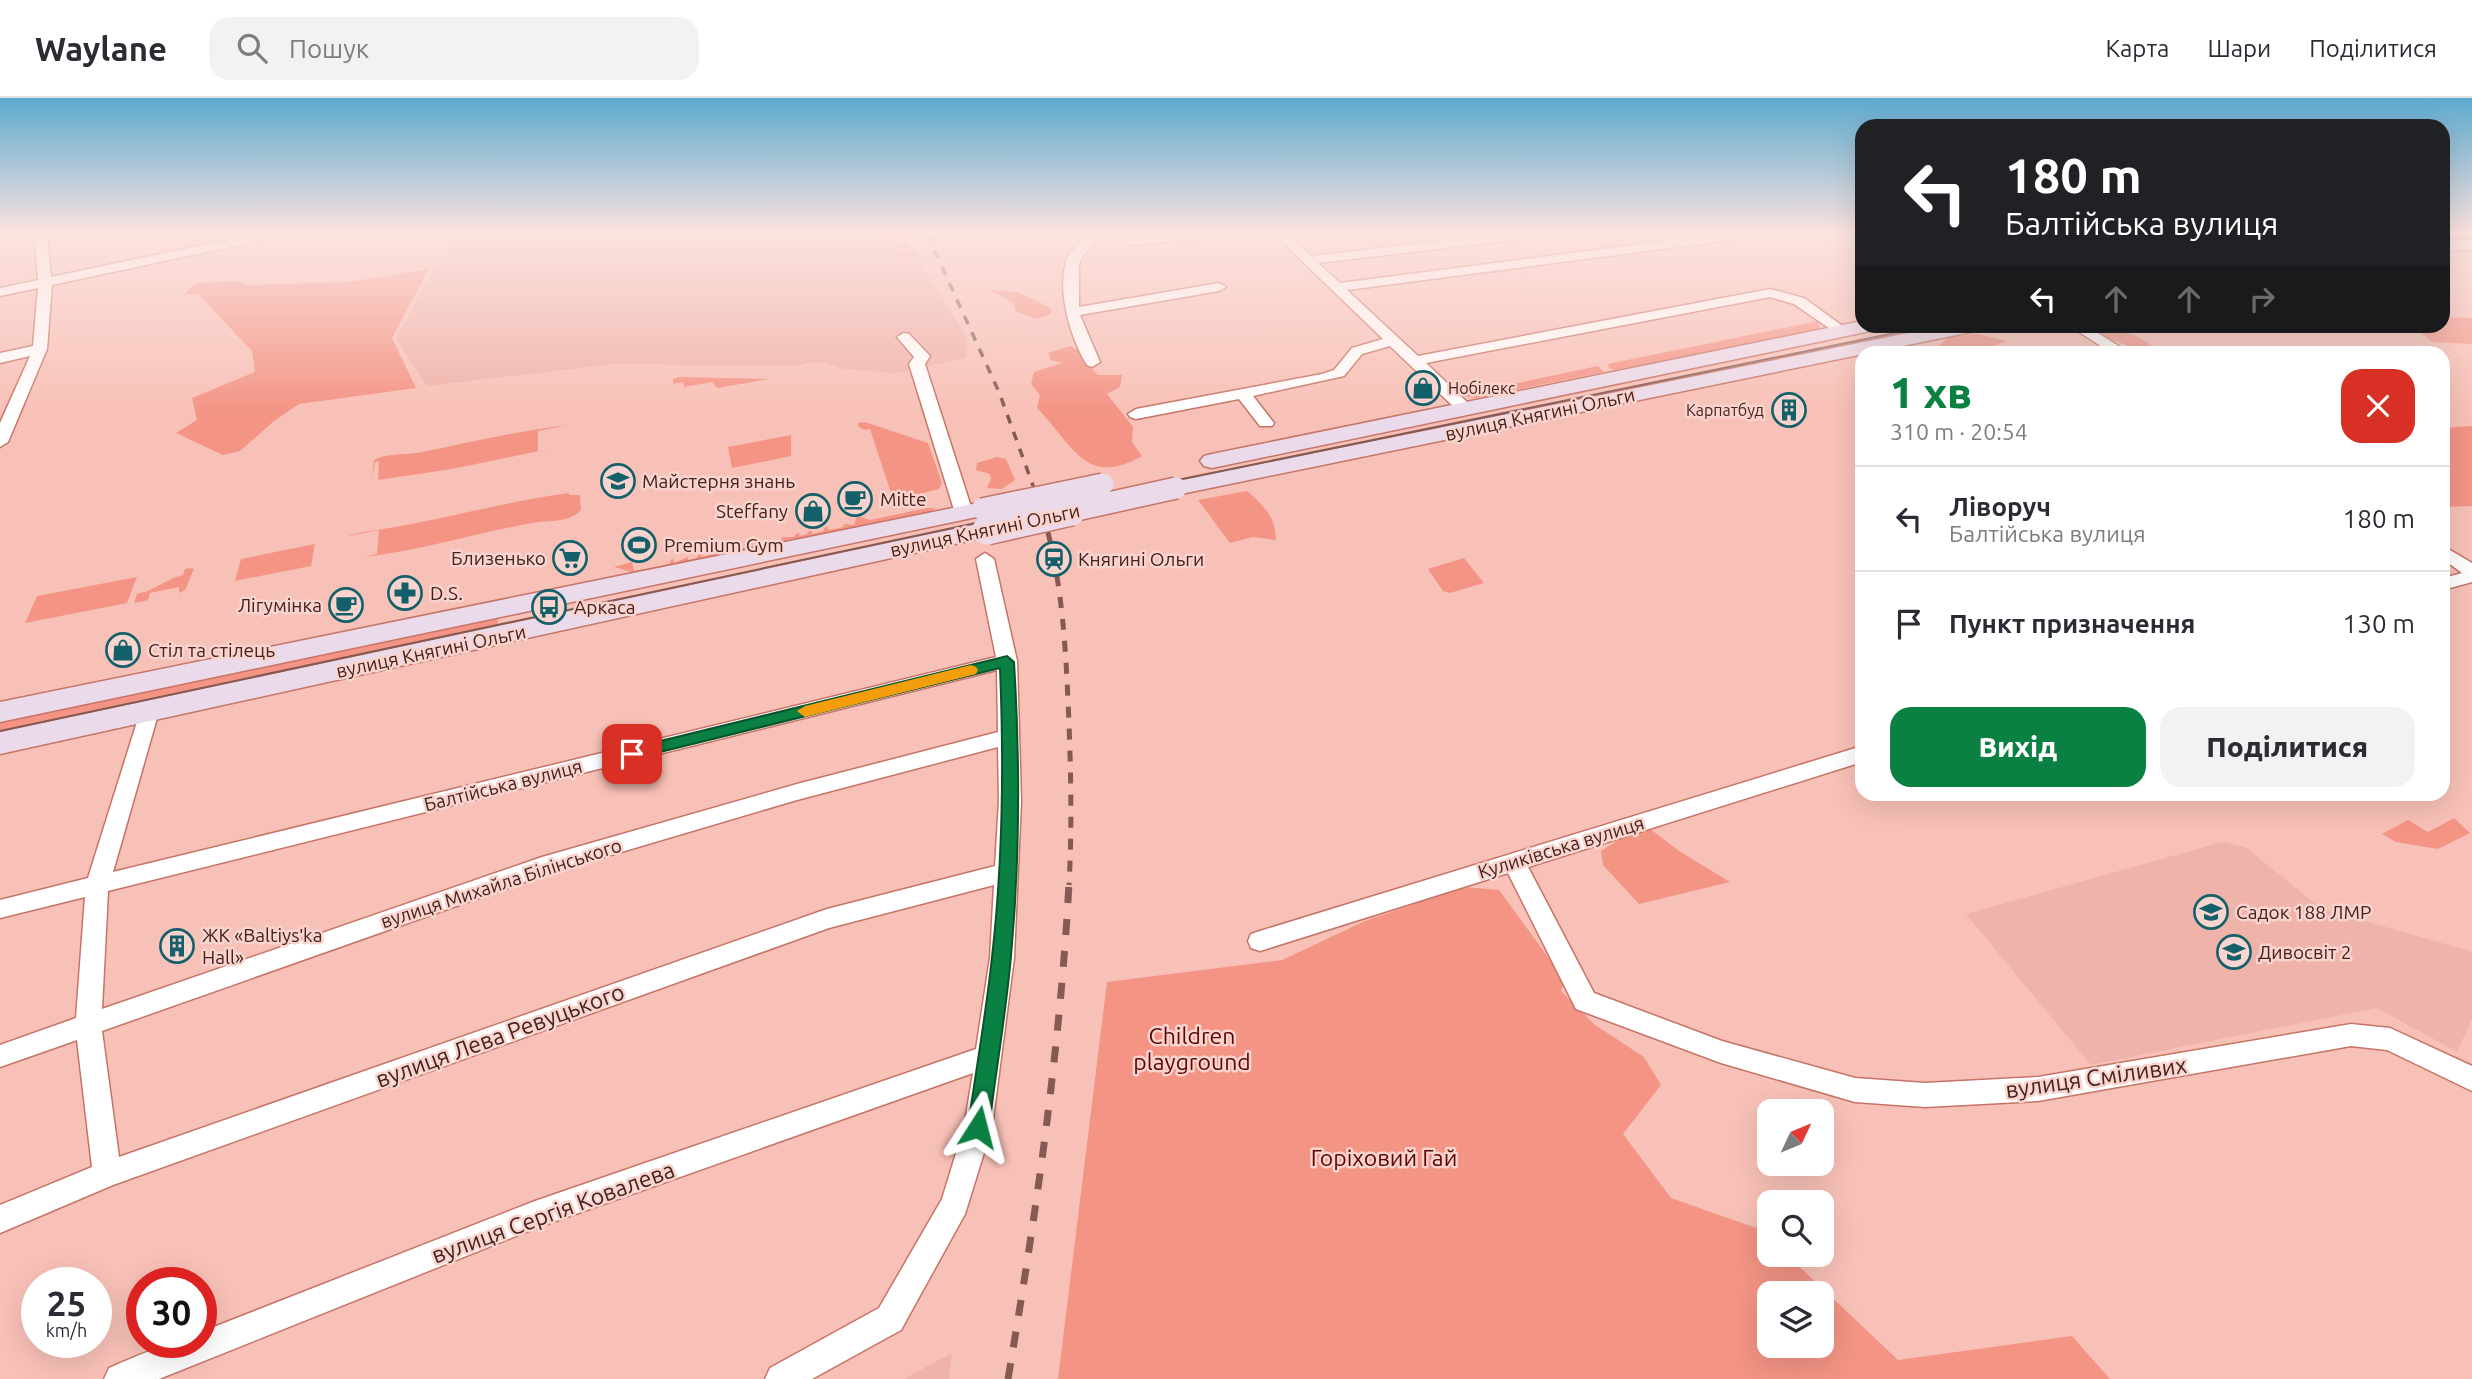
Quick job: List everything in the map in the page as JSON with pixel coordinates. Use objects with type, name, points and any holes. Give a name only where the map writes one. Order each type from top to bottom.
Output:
[{"type":"main road","name":"вулиця Княгині Ольги","points":[[1172,479],[1463,407],[1855,328]]},
{"type":"main road","name":"вулиця Княгині Ольги","points":[[1872,346],[1936,333]]},
{"type":"main road","points":[[1780,343],[1803,360]]},
{"type":"main road","name":"вулиця Княгині Ольги","points":[[0,712],[1172,479],[1855,349]]},
{"type":"main road","name":"вулиця Княгині Ольги","points":[[0,743],[149,711],[978,517]]},
{"type":"street","points":[[1,437],[40,349],[44,294]]},
{"type":"street","points":[[1072,294],[1072,312],[1092,362]]},
{"type":"street","points":[[1072,312],[1184,294]]},
{"type":"street","points":[[1346,294],[1463,407]]},
{"type":"street","points":[[1414,361],[1766,294]]},
{"type":"street","points":[[1787,294],[1800,299],[1841,330]]},
{"type":"street","points":[[2089,333],[2111,346]]},
{"type":"street","points":[[904,337],[922,356],[917,364],[978,517]]},
{"type":"street","points":[[1136,414],[1325,378],[1339,373],[1357,351],[1393,341]]},
{"type":"street","points":[[0,358],[40,349]]},
{"type":"street","points":[[1244,395],[1266,423]]},
{"type":"street","points":[[2450,556],[2472,573]]},
{"type":"street","points":[[781,1379],[890,1319],[955,1203],[978,1127],[1002,958],[1008,872],[1010,736],[1007,662],[985,559]]},
{"type":"street","points":[[2450,581],[2472,573]]},
{"type":"street","name":"Балтійська вулиця","points":[[0,909],[1007,662]]},
{"type":"street","points":[[107,1174],[88,1025],[97,886],[149,711]]},
{"type":"street","name":"вулиця Михайла Білінського","points":[[0,1056],[542,866],[797,792],[1010,736]]},
{"type":"street","name":"Куликівська вулиця","points":[[1260,941],[1855,756]]},
{"type":"street","name":"вулиця Сміливих","points":[[1514,861],[1585,1001],[1721,1052],[1855,1090],[1925,1095],[2038,1089],[2351,1035],[2390,1039],[2472,1079]]},
{"type":"street","name":"вулиця Лева Ревуцького","points":[[0,1219],[107,1174],[827,919],[1008,872]]},
{"type":"street","name":"вулиця Сергія Ковалева","points":[[120,1379],[535,1215],[989,1056]]},
{"type":"shaded area","points":[[420,294],[940,294],[967,338],[966,358],[897,373],[844,369],[825,363],[796,366],[613,364],[427,386],[396,338]]},
{"type":"shaded area","name":"Дивосвіт 2","points":[[2222,842],[2245,847],[2322,909],[2470,951],[2472,1019],[2457,1052],[2377,1008],[2091,1065],[1966,914]]},
{"type":"shaded area","points":[[952,1353],[949,1379],[904,1379]]},
{"type":"green space","points":[[185,294],[416,294],[392,338],[416,388],[299,404],[274,421],[240,451],[223,455],[176,433],[197,420],[192,398],[255,372],[252,351],[198,294]]},
{"type":"green space","points":[[997,294],[1022,294],[1051,308],[1051,314],[1037,319],[1016,311],[1013,303]]},
{"type":"green space","points":[[2450,317],[2472,318],[2472,344],[2432,342],[2421,333],[2450,333]]},
{"type":"green space","points":[[1818,321],[1820,328],[1816,330],[1614,370],[1609,368],[1608,364]]},
{"type":"green space","points":[[2099,333],[2128,333],[2152,346],[2128,346]]},
{"type":"green space","points":[[1978,334],[2007,341],[1991,346],[1938,346],[1949,337]]},
{"type":"green space","points":[[1070,346],[1096,359],[1090,367],[1098,375],[1122,375],[1120,387],[1107,394],[1133,427],[1132,442],[1142,456],[1123,465],[1093,465],[1081,458],[1037,408],[1040,395],[1031,384],[1034,372],[1062,363],[1051,360],[1048,353]]},
{"type":"green space","points":[[1598,366],[1604,372],[1475,398],[1460,395]]},
{"type":"green space","points":[[673,379],[770,379],[717,388],[712,382],[684,387],[683,382],[673,384]]},
{"type":"green space","points":[[865,422],[928,443],[942,483],[939,489],[903,498],[891,493],[870,429],[864,430],[858,426],[858,423]]},
{"type":"green space","points":[[568,425],[538,431],[538,451],[563,446],[452,469],[378,480],[379,461],[375,462],[372,478],[374,460],[384,456],[417,453]]},
{"type":"green space","points":[[2472,426],[2472,506],[2450,507],[2450,428]]},
{"type":"green space","points":[[791,435],[791,456],[732,468],[728,447]]},
{"type":"green space","points":[[997,457],[1006,459],[1015,480],[1002,489],[987,488],[990,474],[976,470],[977,463]]},
{"type":"green space","points":[[1247,491],[1268,512],[1274,525],[1276,540],[1253,537],[1230,543],[1198,500]]},
{"type":"green space","points":[[569,493],[580,495],[581,510],[571,517],[511,527],[405,551],[363,557],[377,554],[379,530],[344,537],[363,532]]},
{"type":"green space","points":[[937,508],[925,514],[635,573],[614,567],[632,562],[634,571],[669,564],[674,559],[674,563],[688,557],[688,560],[702,554],[701,557],[716,551],[715,554],[738,549],[742,545],[742,548],[771,539],[771,542],[800,533],[799,536],[807,534],[809,531],[812,531],[812,534],[828,527],[828,530],[843,527],[844,524],[854,525],[857,516],[870,520]]},
{"type":"green space","points":[[315,544],[311,566],[235,581],[241,559]]},
{"type":"green space","points":[[1464,558],[1484,583],[1450,593],[1443,591],[1428,569]]},
{"type":"green space","points":[[185,569],[194,569],[185,590],[179,593],[179,587],[150,593],[148,600],[134,603],[137,594],[183,575]]},
{"type":"green space","points":[[137,577],[127,603],[25,623],[37,596]]},
{"type":"green space","points":[[498,619],[497,626],[0,736],[0,720],[440,627],[440,630]]},
{"type":"green space","points":[[2454,818],[2470,833],[2438,849],[2396,842],[2382,834],[2408,820],[2428,832]]},
{"type":"green space","points":[[1649,828],[1679,851],[1730,882],[1639,904],[1603,865],[1601,851],[1625,836]]},
{"type":"green space","name":"Горіховий Гай","points":[[1464,887],[1499,890],[1564,979],[1561,991],[1595,1025],[1644,1057],[1661,1085],[1623,1134],[1671,1198],[1757,1228],[1757,1267],[1800,1267],[1814,1281],[1757,1281],[1757,1358],[1834,1358],[1834,1299],[1898,1360],[2072,1336],[2110,1379],[1058,1379],[1107,982],[1282,960],[1365,921]]},
{"type":"tram line","points":[[0,731],[1173,481],[1895,333]]},
{"type":"railway","points":[[954,294],[999,392],[1043,513]]},
{"type":"railway","points":[[1042,511],[1055,563],[1065,643],[1071,784],[1069,885]]},
{"type":"railway","points":[[1008,1379],[1046,1132],[1060,1008],[1069,883]]},
{"type":"slow traffic","points":[[805,711],[971,670]]},
{"type":"place","name":"Нобілекс","points":[[1423,388]]},
{"type":"place","name":"Карпатбуд","points":[[1789,410]]},
{"type":"place","name":"Майстерня знань","points":[[618,481]]},
{"type":"place","name":"Mitte","points":[[855,499]]},
{"type":"place","name":"Steffany","points":[[813,511]]},
{"type":"place","name":"Premium Gym","points":[[639,545]]},
{"type":"place","name":"Близенько","points":[[570,558]]},
{"type":"place","name":"Княгині Ольги","points":[[1054,559]]},
{"type":"place","name":"D.S.","points":[[405,593]]},
{"type":"place","name":"Лігумінка","points":[[346,605]]},
{"type":"place","name":"Аркаса","points":[[549,607]]},
{"type":"place","name":"Стіл та стілець","points":[[123,650]]},
{"type":"place","name":"Садок 188 ЛМР","points":[[2211,912]]},
{"type":"place","name":"ЖК «Baltiysʹka Hall»","points":[[177,946]]},
{"type":"place","name":"Дивосвіт 2","points":[[2234,952]]},
{"type":"route","points":[[632,754],[1007,662],[1010,736],[1008,872],[1002,958],[978,1127]]},
{"type":"park label","name":"Children playground","points":[[1192,1048]]}]
